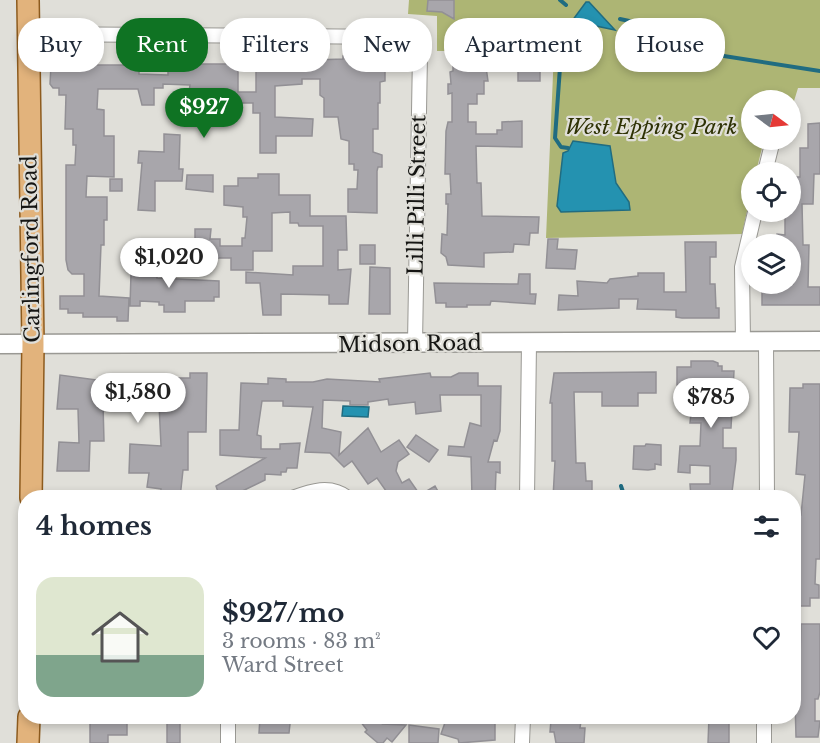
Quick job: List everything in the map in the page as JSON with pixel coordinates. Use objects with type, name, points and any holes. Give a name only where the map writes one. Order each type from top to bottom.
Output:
[{"type":"main road","name":"Carlingford Road","points":[[28,0],[29,18]]},
{"type":"main road","name":"Carlingford Road","points":[[29,72],[33,344],[31,490]]},
{"type":"main road","points":[[28,743],[29,724]]},
{"type":"street","name":"Lilli Pilli Street","points":[[104,35],[398,37],[411,39],[419,47],[415,343]]},
{"type":"street","points":[[743,342],[742,267],[753,222]]},
{"type":"street","name":"Midson Road","points":[[0,344],[820,341]]},
{"type":"street","points":[[766,342],[767,490]]},
{"type":"street","points":[[527,490],[529,343]]},
{"type":"street","points":[[228,724],[228,743]]},
{"type":"street","points":[[522,743],[523,724]]},
{"type":"street","points":[[764,724],[764,743]]},
{"type":"green space","name":"West Epping Park","points":[[409,0],[820,0],[820,88],[741,90],[741,150],[762,150],[758,162],[741,162],[741,222],[745,222],[742,234],[546,238],[553,72],[603,72],[603,18],[444,18],[444,51],[437,51],[437,16],[408,14]]},
{"type":"water","points":[[586,2],[589,2],[615,30],[603,27],[603,18],[574,18]]},
{"type":"water","points":[[573,141],[610,146],[616,183],[629,202],[630,210],[561,212],[557,206],[563,153],[568,151]]},
{"type":"water","points":[[343,406],[369,407],[368,417],[342,416]]},
{"type":"building","points":[[428,0],[454,0],[454,18],[442,12],[427,11]]},
{"type":"building","points":[[330,59],[342,59],[342,72],[385,72],[385,81],[380,82],[378,129],[373,129],[373,152],[382,155],[382,167],[378,167],[377,171],[377,213],[348,212],[348,189],[357,189],[358,170],[354,170],[354,164],[349,164],[349,141],[341,139],[338,117],[324,117],[324,98],[320,95],[320,79],[302,79],[302,84],[275,86],[275,117],[313,119],[312,136],[276,136],[276,153],[260,153],[260,113],[253,113],[253,103],[224,103],[224,98],[217,99],[217,94],[212,92],[189,92],[190,85],[163,84],[163,88],[154,88],[154,105],[142,105],[138,89],[98,89],[97,109],[104,110],[104,136],[114,136],[114,177],[87,176],[86,197],[107,197],[104,245],[101,245],[99,296],[129,298],[128,321],[117,321],[117,317],[83,317],[83,313],[68,313],[68,309],[60,309],[60,296],[84,296],[84,274],[72,274],[68,270],[66,260],[66,165],[75,165],[76,145],[73,145],[73,129],[65,129],[66,95],[59,95],[59,88],[53,88],[50,84],[51,72],[104,72],[104,65],[116,65],[116,72],[168,75],[168,72],[208,72],[208,64],[220,64],[220,72],[238,72],[238,92],[256,92],[256,72],[330,72]]},
{"type":"building","points":[[450,72],[487,72],[488,81],[484,81],[484,94],[477,94],[477,104],[468,104],[468,122],[476,122],[476,134],[497,134],[497,130],[502,130],[502,122],[522,121],[522,147],[476,146],[477,183],[481,183],[482,216],[539,217],[538,233],[530,233],[529,245],[514,244],[513,252],[484,253],[484,267],[448,265],[446,257],[441,253],[442,234],[447,235],[446,194],[451,194],[450,174],[445,174],[446,131],[448,122],[452,122],[452,93],[448,94],[448,84],[451,84]]},
{"type":"building","points":[[518,72],[540,72],[540,81],[518,81]]},
{"type":"building","points":[[820,123],[820,174],[814,174],[813,204],[802,204],[803,245],[809,245],[808,287],[820,287],[820,305],[762,305],[762,294],[801,294],[801,234],[785,234],[785,222],[801,222],[800,150],[808,148],[808,124]]},
{"type":"building","points":[[164,134],[180,135],[179,169],[183,169],[182,181],[155,181],[155,211],[138,210],[142,163],[138,163],[139,151],[164,152]]},
{"type":"building","points":[[258,174],[279,174],[279,195],[310,195],[310,216],[346,216],[347,250],[338,250],[338,270],[351,269],[348,304],[329,304],[329,295],[281,294],[281,315],[263,315],[260,283],[246,283],[246,272],[293,275],[293,266],[323,266],[323,226],[299,226],[298,223],[290,223],[290,212],[272,213],[272,251],[253,251],[253,270],[231,270],[231,258],[205,258],[205,261],[195,261],[195,229],[211,229],[210,239],[220,239],[220,246],[242,246],[247,217],[243,217],[243,207],[224,205],[224,186],[238,186],[238,178],[258,178]]},
{"type":"building","points":[[187,175],[213,175],[213,192],[186,189]]},
{"type":"building","points":[[110,179],[122,179],[122,191],[110,191]]},
{"type":"building","points":[[548,239],[558,239],[557,249],[577,250],[575,269],[546,268]]},
{"type":"building","points":[[685,242],[716,242],[716,257],[710,257],[710,284],[715,284],[716,308],[719,308],[719,318],[682,318],[676,317],[676,310],[637,309],[638,299],[619,299],[619,308],[558,310],[559,295],[578,296],[577,281],[607,283],[610,279],[638,276],[638,273],[664,273],[664,292],[686,292]]},
{"type":"building","points":[[360,245],[375,245],[375,264],[360,264]]},
{"type":"building","points":[[147,250],[157,250],[157,278],[219,281],[219,297],[214,297],[214,301],[185,301],[185,312],[164,312],[164,305],[159,305],[159,302],[140,301],[140,306],[130,306],[131,274],[148,274]]},
{"type":"building","points":[[370,267],[390,268],[390,314],[369,314]]},
{"type":"building","points":[[519,274],[530,274],[530,294],[536,294],[535,304],[491,301],[490,305],[446,307],[446,303],[436,303],[434,283],[518,284]]},
{"type":"building","points":[[691,361],[713,361],[718,363],[718,366],[722,366],[722,371],[734,371],[731,428],[723,428],[723,448],[736,448],[732,490],[690,490],[690,484],[710,484],[710,466],[690,465],[690,473],[678,472],[680,446],[700,446],[701,423],[690,423],[691,413],[706,413],[707,384],[677,385],[677,367],[691,367]]},
{"type":"building","points":[[656,372],[656,393],[638,393],[638,406],[602,406],[602,392],[574,392],[576,463],[585,463],[586,481],[592,481],[592,490],[553,490],[555,461],[552,461],[552,403],[550,403],[554,373]]},
{"type":"building","points":[[190,373],[207,373],[206,432],[188,432],[188,470],[183,470],[181,490],[147,487],[149,473],[129,473],[130,444],[161,446],[159,404],[103,404],[104,441],[90,441],[89,471],[57,471],[59,442],[79,443],[78,409],[57,409],[60,375],[104,381],[160,381],[160,378],[190,378]]},
{"type":"building","points":[[430,373],[431,377],[451,377],[459,373],[478,373],[478,386],[501,386],[500,431],[497,441],[494,440],[488,462],[500,462],[500,473],[496,472],[495,490],[472,490],[471,457],[448,455],[449,446],[464,447],[470,423],[481,426],[481,395],[440,395],[441,411],[416,414],[415,402],[389,405],[388,399],[368,402],[368,405],[350,405],[350,401],[323,400],[322,428],[341,432],[339,455],[368,428],[381,452],[399,440],[409,454],[398,462],[396,471],[402,483],[409,479],[417,490],[385,490],[377,478],[368,484],[352,461],[344,467],[330,453],[305,452],[313,407],[283,406],[283,401],[262,401],[257,435],[261,436],[261,449],[280,449],[280,444],[300,443],[297,468],[287,468],[286,472],[281,472],[281,475],[265,474],[265,480],[244,490],[217,490],[216,486],[265,458],[220,455],[220,430],[239,430],[241,383],[268,384],[268,378],[286,379],[286,382],[313,382],[327,379],[380,382],[379,379]]},
{"type":"building","points":[[803,384],[820,384],[820,559],[816,559],[815,584],[819,585],[819,598],[810,598],[810,606],[801,606],[801,515],[805,475],[796,474],[799,432],[789,432],[790,388],[803,388]]},
{"type":"building","points":[[416,435],[438,450],[429,462],[407,447]]},
{"type":"building","points":[[646,444],[661,445],[661,465],[655,464],[655,469],[648,470],[633,469],[634,446],[645,446]]},
{"type":"building","points":[[801,624],[820,624],[820,692],[818,699],[815,699],[815,721],[820,721],[818,737],[796,737],[796,724],[801,724]]},
{"type":"building","points":[[90,724],[127,724],[127,735],[108,735],[108,743],[90,743]]},
{"type":"building","points":[[167,724],[180,724],[180,743],[167,743]]},
{"type":"building","points":[[260,724],[290,724],[289,733],[259,733]]},
{"type":"building","points":[[362,724],[406,725],[392,742],[387,738],[383,743],[378,743],[365,732],[367,730]]},
{"type":"building","points":[[445,724],[495,724],[495,740],[459,743],[458,739],[441,734]]},
{"type":"building","points":[[551,724],[581,724],[580,728],[585,728],[584,743],[556,743],[554,732],[550,732]]},
{"type":"building","points":[[709,724],[729,724],[729,743],[708,743]]},
{"type":"building","points":[[409,725],[439,729],[438,743],[409,743]]},
{"type":"waterway","points":[[560,0],[566,5]]},
{"type":"waterway","points":[[725,56],[820,71]]},
{"type":"waterway","points":[[560,72],[555,138],[561,147],[568,148]]},
{"type":"waterway","points":[[621,486],[622,490]]}]
